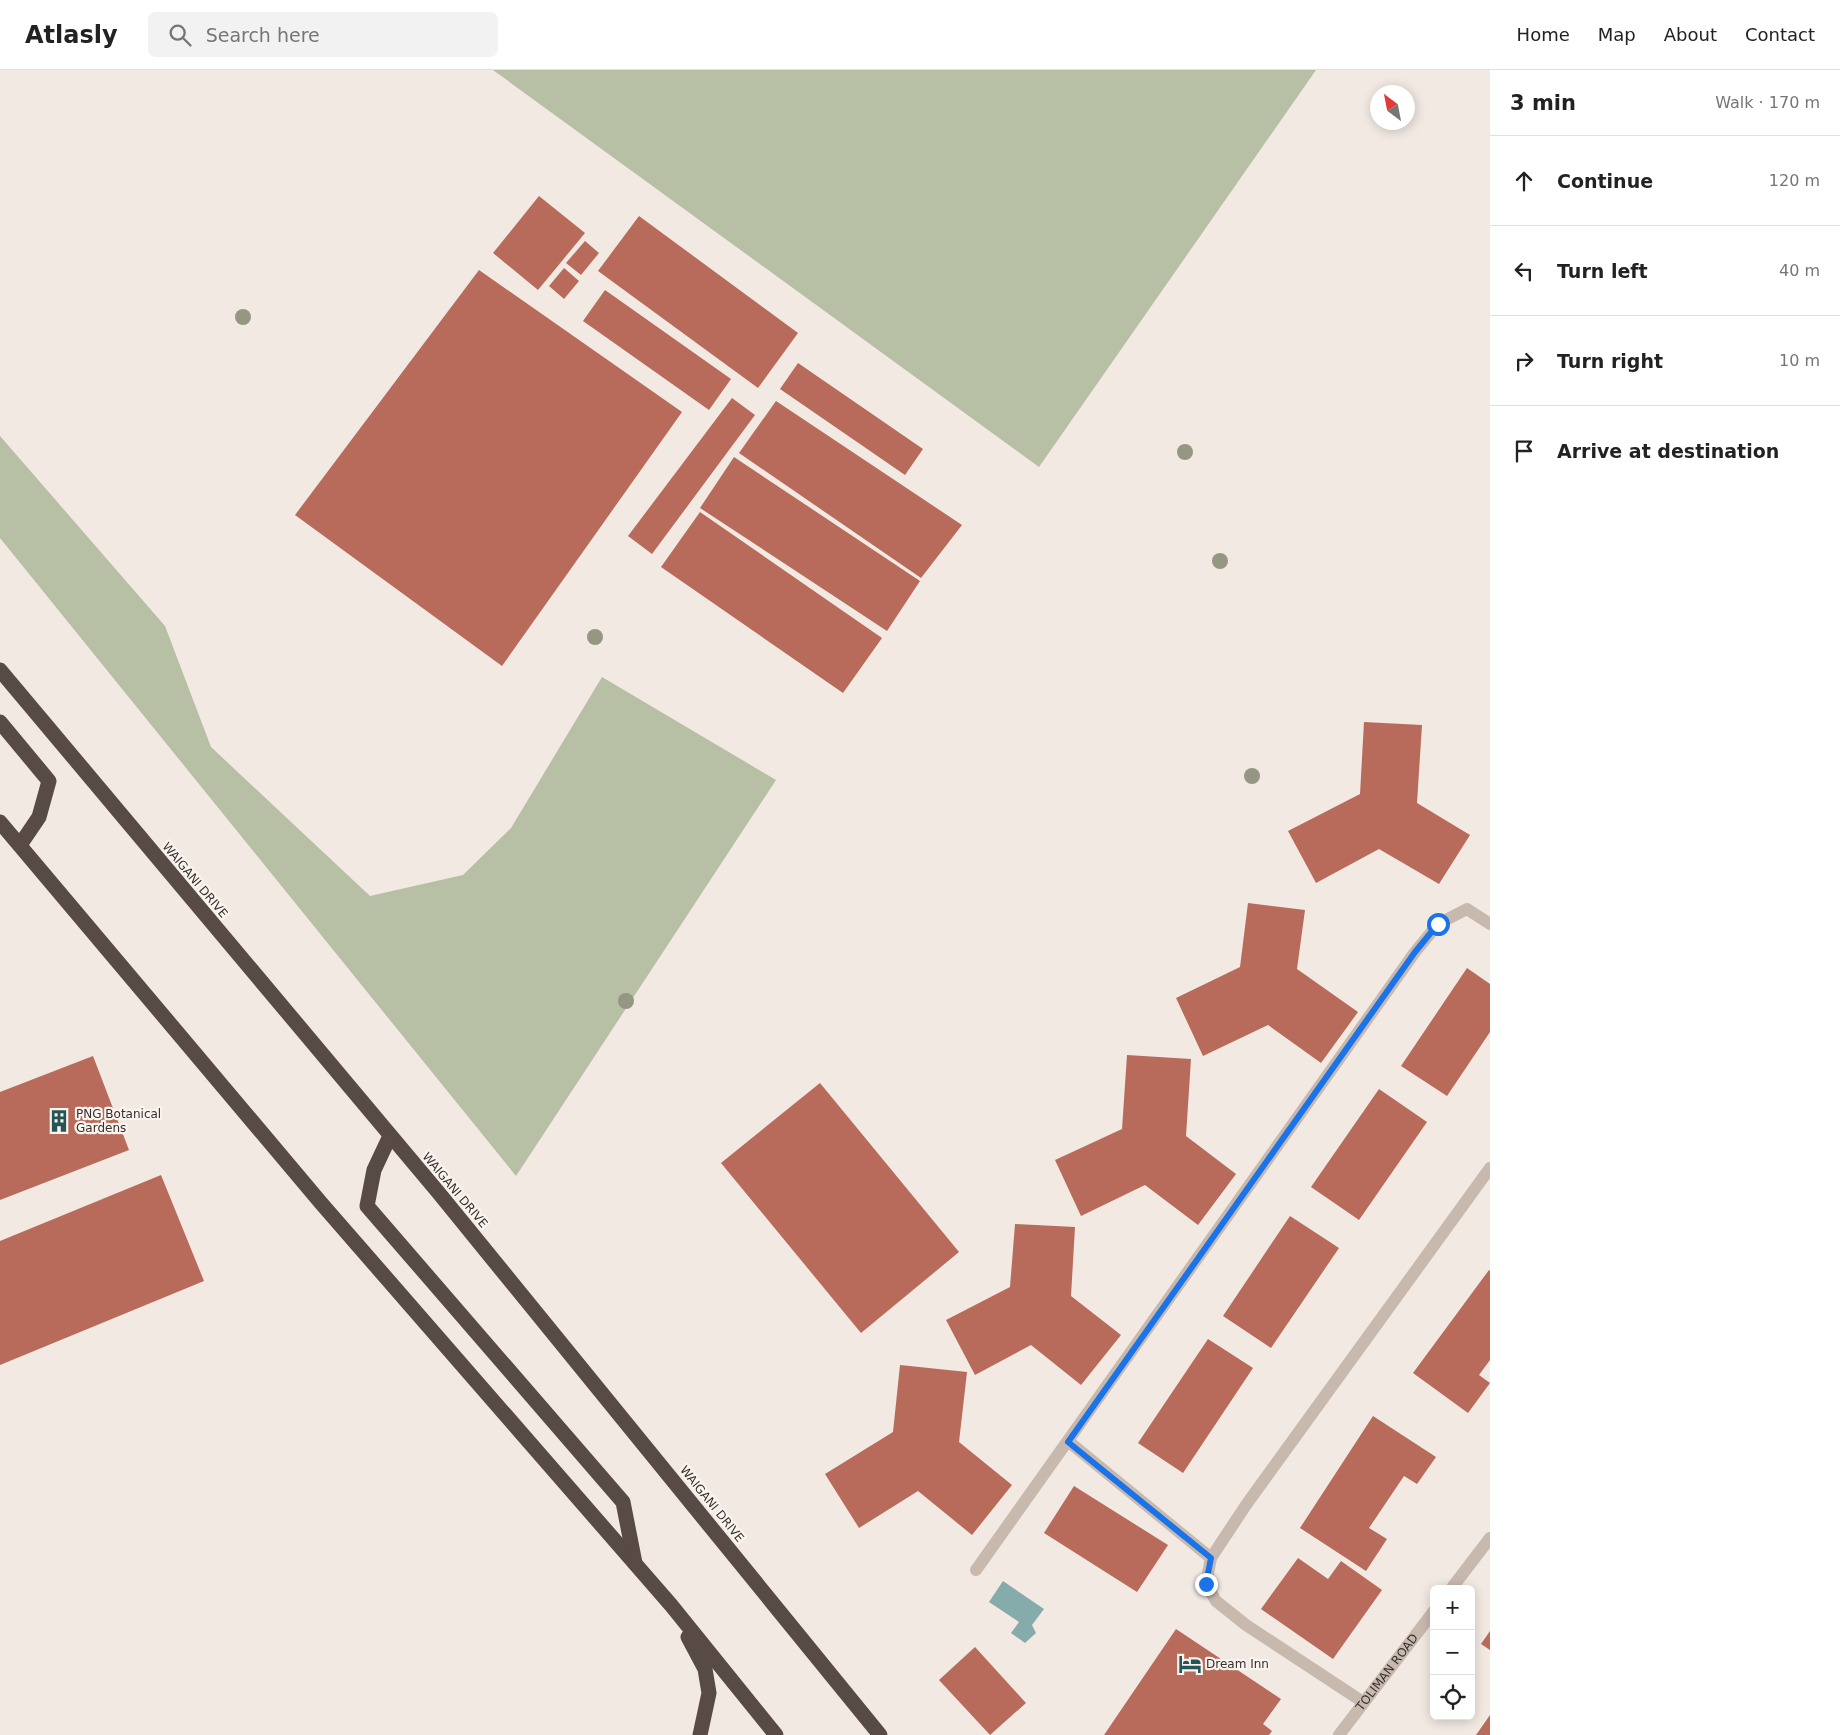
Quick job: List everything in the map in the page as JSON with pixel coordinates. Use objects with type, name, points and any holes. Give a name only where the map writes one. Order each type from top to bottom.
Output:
[{"type":"highway","name":"WAIGANI DRIVE","points":[[0,670],[463,1222],[880,1735]]},
{"type":"highway","points":[[0,722],[49,781],[38,816],[20,845]]},
{"type":"highway","points":[[0,822],[321,1203],[671,1605],[776,1735]]},
{"type":"highway","points":[[390,1136],[374,1170],[367,1206],[623,1502],[635,1564]]},
{"type":"highway","points":[[671,1605],[705,1669],[710,1693],[700,1735]]},
{"type":"street","points":[[976,1570],[1415,952],[1438,924],[1467,909],[1490,924]]},
{"type":"street","points":[[1363,1702],[1246,1625],[1216,1601],[1206,1584],[1211,1558],[1246,1505],[1490,1168]]},
{"type":"street","points":[[1068,1442],[1211,1558]]},
{"type":"street","points":[[1454,1585],[1490,1538]]},
{"type":"street","name":"TOLIMAN ROAD","points":[[1339,1735],[1430,1616]]},
{"type":"green space","points":[[493,70],[1316,70],[1039,467]]},
{"type":"green space","points":[[0,436],[165,626],[211,747],[370,896],[463,875],[511,828],[602,677],[776,780],[516,1176],[0,538]]},
{"type":"water","points":[[1003,1581],[1044,1609],[1032,1625],[1036,1633],[1025,1643],[1011,1633],[1019,1622],[989,1602]]},
{"type":"building","points":[[539,196],[585,233],[538,290],[493,253]]},
{"type":"building","points":[[639,216],[798,333],[758,388],[598,271]]},
{"type":"building","points":[[585,241],[599,253],[581,275],[566,263]]},
{"type":"building","points":[[564,268],[579,281],[564,299],[549,286]]},
{"type":"building","points":[[479,270],[682,412],[502,666],[295,515]]},
{"type":"building","points":[[605,290],[731,379],[709,410],[583,321]]},
{"type":"building","points":[[798,363],[923,449],[905,475],[780,389]]},
{"type":"building","points":[[732,398],[755,415],[652,554],[628,536]]},
{"type":"building","points":[[776,401],[962,525],[921,578],[739,453]]},
{"type":"building","points":[[734,457],[920,581],[887,631],[700,508]]},
{"type":"building","points":[[700,512],[882,638],[843,693],[661,567]]},
{"type":"building","points":[[1364,722],[1422,725],[1417,803],[1470,835],[1439,884],[1379,849],[1316,883],[1288,831],[1360,794]]},
{"type":"building","points":[[1248,903],[1305,910],[1297,969],[1358,1012],[1321,1063],[1268,1025],[1203,1056],[1176,998],[1240,967]]},
{"type":"building","points":[[1467,968],[1490,984],[1490,1032],[1447,1096],[1401,1066]]},
{"type":"building","points":[[1127,1055],[1191,1059],[1186,1136],[1236,1174],[1198,1225],[1145,1185],[1081,1216],[1055,1160],[1122,1129]]},
{"type":"building","name":"PNG Botanical Gardens","points":[[93,1056],[129,1150],[0,1200],[0,1092]]},
{"type":"building","points":[[820,1083],[959,1252],[861,1333],[721,1163]]},
{"type":"building","points":[[1379,1089],[1427,1122],[1359,1220],[1311,1187]]},
{"type":"building","points":[[161,1175],[204,1281],[0,1365],[0,1241]]},
{"type":"building","points":[[1290,1216],[1339,1248],[1271,1348],[1223,1316]]},
{"type":"building","points":[[1015,1224],[1075,1227],[1071,1296],[1121,1335],[1081,1385],[1031,1345],[975,1375],[946,1320],[1010,1287]]},
{"type":"building","points":[[1489,1270],[1490,1360],[1479,1375],[1490,1383],[1468,1413],[1413,1373]]},
{"type":"building","points":[[1208,1339],[1253,1368],[1183,1473],[1138,1443]]},
{"type":"building","points":[[900,1365],[967,1372],[959,1442],[1012,1485],[972,1535],[918,1491],[859,1528],[825,1474],[893,1432]]},
{"type":"building","points":[[1373,1416],[1436,1457],[1417,1484],[1404,1476],[1369,1528],[1387,1539],[1366,1571],[1300,1528]]},
{"type":"building","points":[[1074,1486],[1168,1545],[1137,1592],[1044,1533]]},
{"type":"building","points":[[1298,1558],[1328,1579],[1341,1561],[1382,1590],[1333,1659],[1261,1609]]},
{"type":"building","name":"Dream Inn","points":[[1176,1629],[1281,1699],[1263,1724],[1272,1731],[1269,1735],[1104,1735]]},
{"type":"building","points":[[1490,1631],[1490,1650],[1481,1644]]},
{"type":"building","points":[[975,1647],[1026,1703],[990,1735],[939,1680]]},
{"type":"building","points":[[1490,1715],[1490,1735],[1476,1735]]},
{"type":"place","name":"PNG Botanical Gardens","points":[[59,1121]]},
{"type":"place","name":"Dream Inn","points":[[1190,1664]]},
{"type":"route","points":[[1206,1584],[1211,1558],[1068,1442],[1415,952],[1438,924]]}]
